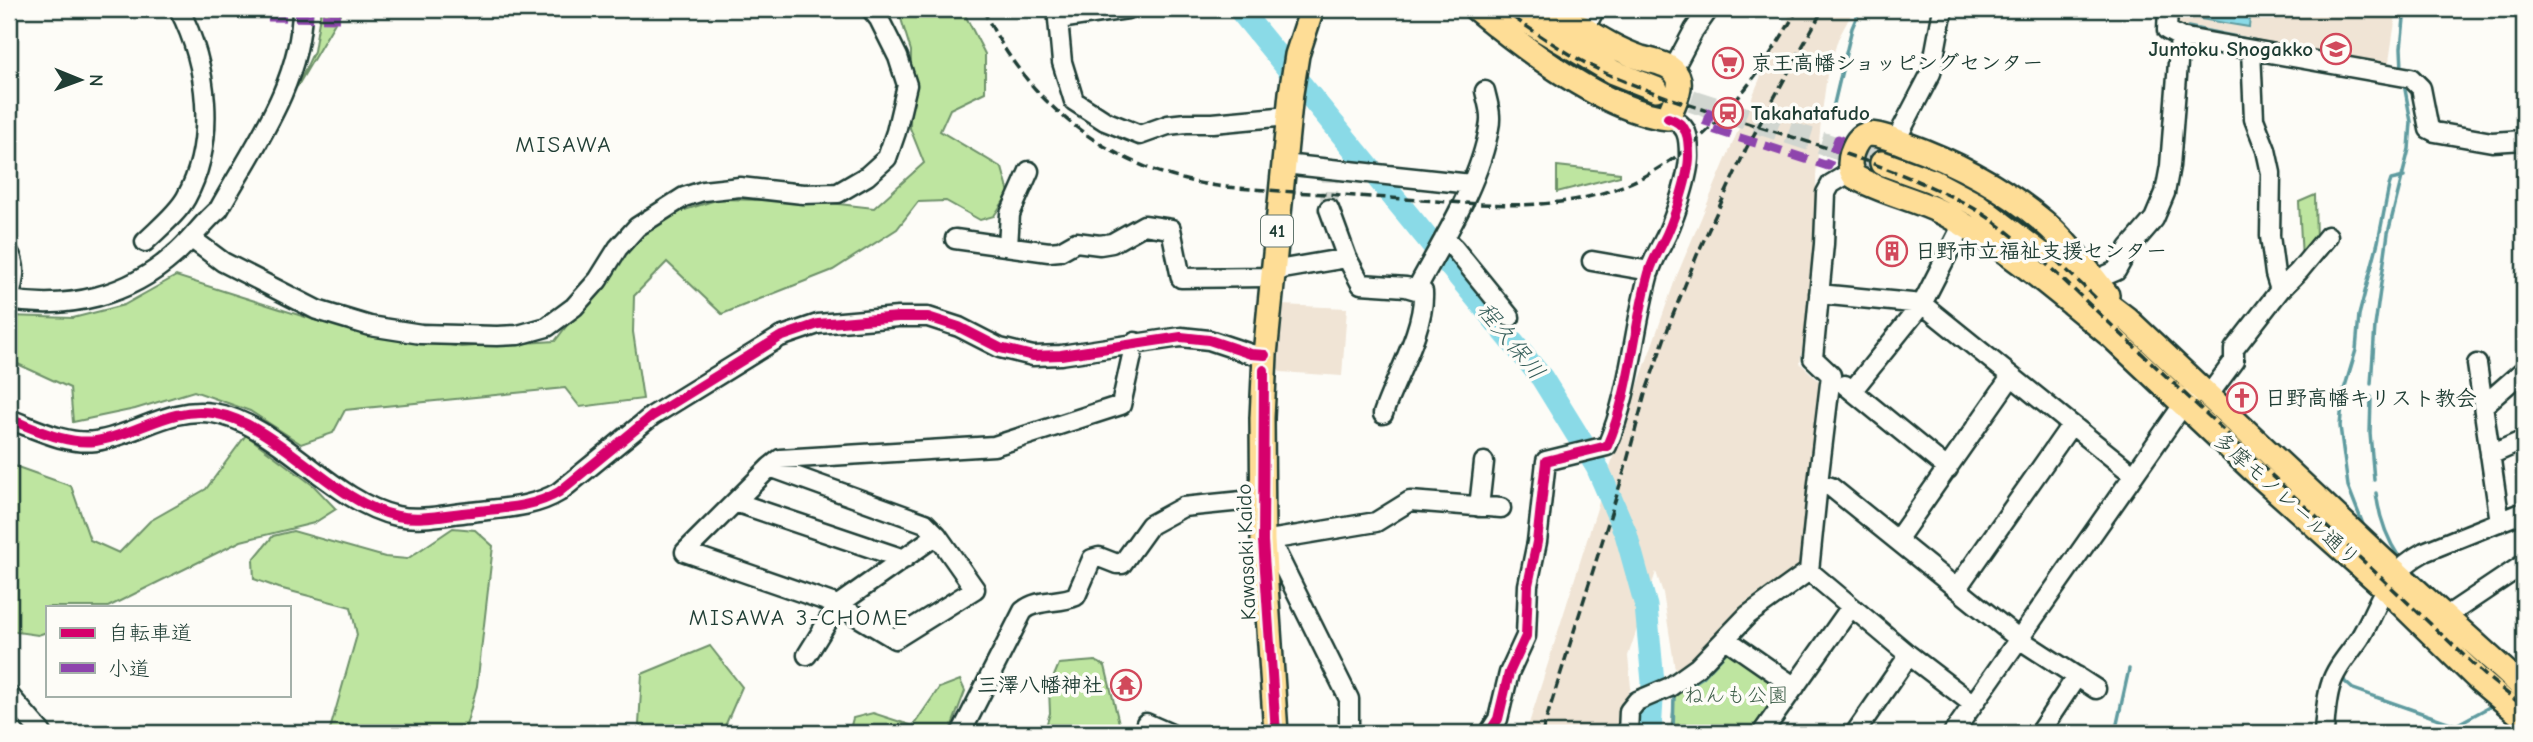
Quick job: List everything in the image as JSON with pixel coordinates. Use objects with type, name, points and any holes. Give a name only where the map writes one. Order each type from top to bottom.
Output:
[{"type":"main road","name":"Kawasaki Kaido","points":[[1276,733],[1263,541],[1265,355],[1290,104],[1296,64],[1311,9]]},
{"type":"main road","points":[[1476,9],[1550,65],[1590,89],[1653,117],[1668,118],[1679,87],[1679,80],[1673,70],[1664,64],[1622,50],[1550,9]]},
{"type":"main road","points":[[1507,9],[1612,72],[1656,89]]},
{"type":"main road","points":[[1869,134],[1896,141],[1947,160],[2009,195],[2045,223],[2095,280],[2119,327],[2050,286],[1963,225],[1929,207],[1858,180],[1851,172],[1849,160],[1855,144],[1860,137],[1869,134]]},
{"type":"main road","name":"多摩モノレール通り","points":[[1882,163],[1932,181],[1977,205],[2015,232],[2060,270],[2390,580],[2479,680],[2524,718]]},
{"type":"main road","name":"多摩モノレール通り","points":[[2390,580],[2445,617],[2524,688]]},
{"type":"street","points":[[145,242],[185,200],[201,151],[204,86],[198,55],[188,25],[179,9]]},
{"type":"street","points":[[9,253],[15,275],[9,300],[67,303],[102,296],[148,276],[192,239],[206,219],[219,209],[283,96],[302,9]]},
{"type":"street","points":[[192,239],[223,262],[317,310],[370,326],[421,334],[497,337],[518,335],[547,327],[574,307],[598,280],[618,248],[637,227],[684,197],[702,191],[740,187],[803,194],[838,193],[867,176],[887,158],[907,85],[898,57],[871,9]]},
{"type":"street","points":[[1127,9],[1058,14],[1062,62],[1074,101],[1105,121],[1140,135],[1168,125],[1213,123],[1290,104]]},
{"type":"street","points":[[1584,30],[1595,9]]},
{"type":"street","points":[[1673,70],[1694,30],[1709,9]]},
{"type":"street","points":[[1896,141],[1931,72],[1943,9]]},
{"type":"street","points":[[2168,9],[2167,30],[2180,37],[2401,76],[2416,81],[2421,88],[2429,129],[2435,132],[2492,142],[2524,140]]},
{"type":"street","points":[[2095,280],[2116,271],[2129,248],[2154,219],[2165,193],[2170,166],[2180,37]]},
{"type":"street","points":[[2251,50],[2254,118],[2271,173],[2270,236],[2274,274],[2280,290]]},
{"type":"street","points":[[1416,289],[1444,239],[1495,130],[1485,91]]},
{"type":"street","points":[[1489,733],[1498,719],[1509,673],[1526,636],[1528,584],[1537,542],[1546,461],[1607,446],[1614,432],[1650,271],[1672,220],[1689,159],[1687,131],[1680,123],[1668,118]]},
{"type":"street","points":[[1284,164],[1331,173],[1354,171],[1471,184]]},
{"type":"street","points":[[1008,246],[1010,214],[1029,171]]},
{"type":"street","points":[[1851,172],[1831,184],[1826,193],[1813,358],[1948,469]]},
{"type":"street","points":[[185,200],[206,219]]},
{"type":"street","points":[[1329,209],[1347,258],[1362,284],[1423,292],[1423,304],[1404,364],[1383,414]]},
{"type":"street","points":[[955,239],[1049,252],[1059,251],[1076,242],[1100,245],[1112,243],[1144,225],[1154,225],[1171,229],[1181,278],[1266,277],[1283,269],[1347,258]]},
{"type":"street","points":[[1852,391],[1922,304],[1963,225]]},
{"type":"street","points":[[1953,733],[2134,475],[2196,395],[2234,361],[2234,349],[2280,290],[2328,236]]},
{"type":"street","points":[[1444,239],[1510,317]]},
{"type":"street","points":[[1592,261],[1650,271]]},
{"type":"street","points":[[1819,294],[1922,304],[2134,475]]},
{"type":"street","points":[[9,419],[60,437],[94,441],[132,432],[173,415],[215,413],[256,431],[363,502],[397,516],[420,518],[512,507],[553,496],[652,416],[780,337],[804,328],[872,319],[928,317],[959,327],[1000,348],[1044,356],[1159,339],[1196,338],[1219,342],[1251,354],[1265,355]]},
{"type":"street","points":[[770,467],[925,523],[937,535],[975,589],[895,639],[838,605],[684,552],[770,467],[780,459],[994,446],[1121,405],[1135,342]]},
{"type":"street","points":[[2477,364],[2500,522]]},
{"type":"street","points":[[2483,406],[2524,370]]},
{"type":"street","points":[[1810,572],[1831,374]]},
{"type":"street","points":[[1897,540],[2011,377]]},
{"type":"street","points":[[1957,589],[2071,425]]},
{"type":"street","points":[[2490,455],[2524,440]]},
{"type":"street","points":[[1479,506],[1484,462]]},
{"type":"street","points":[[1818,484],[1831,487],[2019,639],[2096,689]]},
{"type":"street","points":[[961,733],[1023,611],[1031,604],[1065,601],[1076,596],[1091,559],[1099,557],[1122,564],[1150,525],[1183,507],[1262,499]]},
{"type":"street","points":[[1263,541],[1376,522],[1410,501],[1501,508]]},
{"type":"street","points":[[735,502],[904,559]]},
{"type":"street","points":[[2323,733],[2331,684],[2390,580],[2409,560],[2424,552],[2524,512]]},
{"type":"street","points":[[807,655],[838,605],[937,535]]},
{"type":"street","points":[[1263,541],[1278,554],[1349,699],[1349,733]]},
{"type":"street","points":[[2445,617],[2524,564]]},
{"type":"street","points":[[1810,572],[1973,704]]},
{"type":"street","points":[[1628,733],[1629,711],[1641,698],[1664,689],[1699,667],[1748,615],[1810,572]]},
{"type":"street","points":[[1762,733],[1850,607]]},
{"type":"street","points":[[1726,639],[1795,687]]},
{"type":"street","points":[[1855,733],[1909,654]]},
{"type":"street","points":[[2039,733],[2077,676]]},
{"type":"street","points":[[9,695],[42,733]]},
{"type":"street","points":[[1146,723],[1169,733]]},
{"type":"shaded area","points":[[1793,9],[1854,9],[1838,39],[1827,75],[1821,120],[1816,176],[1817,242],[1800,363],[1819,381],[1802,571],[1676,676],[1663,593],[1656,572],[1628,656],[1631,688],[1623,704],[1620,733],[1526,733],[1616,448],[1675,280],[1764,69]]},
{"type":"shaded area","name":"Juntoku Shogakko","points":[[2175,9],[2397,9],[2388,68],[2177,30],[2173,24]]},
{"type":"shaded area","points":[[1281,305],[1347,308],[1342,376],[1280,372],[1276,367]]},
{"type":"green space","points":[[321,9],[343,9],[297,87],[314,51]]},
{"type":"green space","points":[[898,9],[962,9],[985,54],[985,92],[950,109],[940,131],[1002,168],[1009,193],[994,216],[980,220],[946,201],[918,202],[897,229],[833,270],[722,314],[667,262],[634,296],[633,332],[643,399],[580,407],[565,388],[345,410],[333,433],[301,444],[250,411],[194,391],[135,409],[73,422],[70,388],[9,360],[9,316],[73,318],[124,305],[176,276],[321,322],[461,347],[555,341],[632,240],[666,216],[719,199],[812,201],[874,208],[924,163],[910,128],[911,51]]},
{"type":"green space","points":[[1557,166],[1620,173],[1620,176],[1557,192]]},
{"type":"green space","points":[[2315,195],[2316,243],[2302,259],[2299,202]]},
{"type":"green space","points":[[246,435],[314,486],[336,509],[314,523],[241,541],[110,606],[46,606],[46,632],[38,635],[9,631],[9,464],[71,486],[90,540],[119,553],[150,521],[206,489]]},
{"type":"green space","points":[[453,528],[475,530],[493,546],[477,686],[464,733],[329,733],[357,635],[351,607],[254,579],[253,560],[273,536],[293,531],[385,557],[407,559]]},
{"type":"green space","points":[[710,646],[742,687],[722,733],[650,733],[639,725],[642,674]]},
{"type":"green space","name":"ねんも公園","points":[[1727,647],[1784,688],[1757,733],[1671,733],[1675,690]]},
{"type":"green space","points":[[1095,661],[1105,666],[1119,723],[1116,733],[1044,733],[1050,713],[1049,688],[1059,664]]},
{"type":"green space","points":[[960,680],[965,691],[949,733],[849,733],[853,718],[873,713],[913,726],[939,688]]},
{"type":"water","points":[[2202,9],[2251,9],[2249,27],[2200,19]]},
{"type":"waterway","name":"程久保川","points":[[1239,9],[1542,378],[1597,467],[1626,534],[1646,606],[1653,682],[1650,733]]},
{"type":"waterway","points":[[1833,108],[1852,28],[1860,9]]},
{"type":"waterway","points":[[2402,69],[2405,9]]},
{"type":"waterway","points":[[2188,27],[2306,51]]},
{"type":"waterway","points":[[2376,63],[2402,67]]},
{"type":"waterway","points":[[2371,384],[2375,326],[2388,233],[2409,149],[2411,122],[2404,84]]},
{"type":"waterway","points":[[2364,527],[2348,486],[2340,426],[2343,393],[2356,350],[2359,315],[2389,186],[2391,180],[2404,177]]},
{"type":"waterway","points":[[2371,397],[2370,433],[2374,480]]},
{"type":"waterway","points":[[2376,493],[2384,526],[2399,557]]},
{"type":"waterway","points":[[2411,568],[2447,603]]},
{"type":"waterway","points":[[1738,640],[1755,621],[1803,587]]},
{"type":"waterway","points":[[2345,645],[2370,600]]},
{"type":"waterway","points":[[1673,733],[1674,695],[1703,677],[1729,649]]},
{"type":"waterway","points":[[2115,733],[2129,669]]},
{"type":"waterway","points":[[2342,675],[2353,689],[2456,725],[2491,706]]},
{"type":"tunnel","points":[[1659,90],[1882,163]]},
{"type":"tunnel","points":[[1329,209],[1330,178]]},
{"type":"railway","points":[[983,9],[1002,44],[1025,76],[1051,105],[1080,130],[1113,151],[1148,168],[1185,180],[1225,187],[1508,205],[1560,202],[1602,193],[1639,179],[1672,159],[1702,135],[1729,108],[1754,77],[1798,9]]},
{"type":"railway","points":[[1501,9],[1573,56],[1619,79],[1662,96],[1883,167],[1968,205],[1987,217],[2040,258],[2486,676],[2524,707]]},
{"type":"railway","points":[[1542,733],[1624,472],[1645,394],[1671,320],[1697,255],[1746,149],[1823,9]]},
{"type":"railway","points":[[2056,260],[2099,301]]},
{"type":"marked path","points":[[268,17],[345,18]]},
{"type":"marked path","points":[[1712,109],[1706,127],[1828,166],[1838,139],[1844,142]]},
{"type":"cycle path","points":[[1489,733],[1498,719],[1509,673],[1526,636],[1528,585],[1537,542],[1546,461],[1607,446],[1615,425],[1627,382],[1649,273],[1674,217],[1688,164],[1689,143],[1686,132],[1680,124],[1668,118]]},
{"type":"cycle path","points":[[9,419],[51,435],[85,442],[111,438],[168,417],[197,412],[213,413],[260,431],[327,480],[373,508],[397,516],[425,517],[516,506],[549,497],[559,492],[652,416],[780,337],[818,324],[928,317],[959,327],[1000,348],[1033,356],[1061,355],[1181,337],[1209,340],[1251,354],[1265,355]]},
{"type":"cycle path","points":[[1264,370],[1263,541],[1276,733]]},
{"type":"place","name":"Juntoku Shogakko","points":[[2336,49]]},
{"type":"place","name":"京王高幡ショッピングセンター","points":[[1728,63]]},
{"type":"place","name":"Takahatafudo","points":[[1728,113]]},
{"type":"place","name":"日野市立福祉支援センター","points":[[1892,251]]},
{"type":"place","name":"日野高幡キリスト教会","points":[[2242,398]]},
{"type":"place","name":"三澤八幡神社","points":[[1126,685]]},
{"type":"district","name":"MISAWA","points":[[564,144]]},
{"type":"district","name":"MISAWA 3-CHOME","points":[[799,617]]}]
